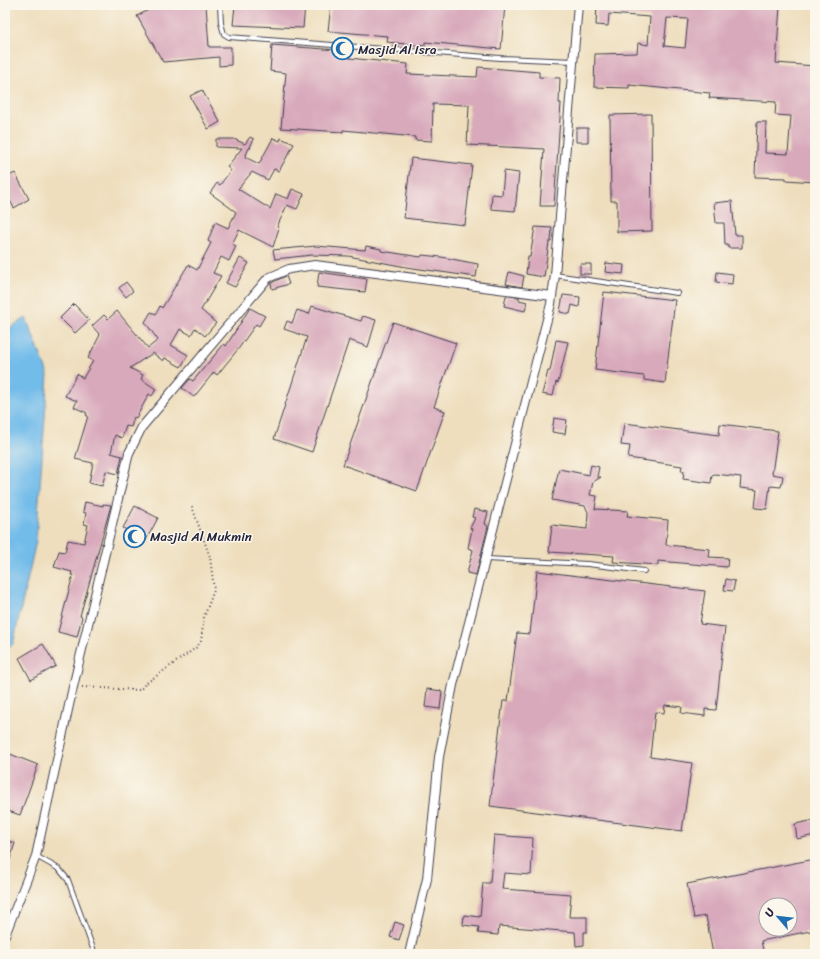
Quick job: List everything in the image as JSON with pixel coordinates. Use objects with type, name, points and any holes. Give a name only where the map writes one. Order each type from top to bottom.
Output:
[{"type":"street","points":[[410,954],[427,879],[438,757],[453,684],[487,559],[556,275],[578,5]]},
{"type":"street","points":[[5,935],[36,856],[73,687],[129,453],[142,427],[268,278],[290,269],[315,265],[552,296]]},
{"type":"lane","points":[[220,5],[221,23],[224,34],[229,37],[500,58],[574,61]]},
{"type":"lane","points":[[556,275],[677,293]]},
{"type":"lane","points":[[487,559],[588,564],[644,572]]},
{"type":"lane","points":[[36,856],[59,870],[68,880],[95,954]]},
{"type":"path","points":[[73,687],[140,690],[145,684],[197,647],[201,641],[204,616],[214,590],[210,557],[191,504]]},
{"type":"water","points":[[26,318],[48,374],[36,541],[13,644],[5,649],[5,331]]},
{"type":"building","points":[[158,5],[206,5],[209,47],[231,47],[231,65],[219,66],[219,57],[163,62],[137,16]]},
{"type":"building","points":[[235,5],[305,5],[303,28],[233,25]]},
{"type":"building","points":[[331,5],[505,5],[501,49],[425,42],[425,46],[387,42],[388,36],[328,31]]},
{"type":"building","points":[[597,5],[780,6],[776,63],[815,66],[815,182],[786,180],[786,178],[755,177],[757,122],[766,122],[765,153],[788,154],[791,116],[775,115],[776,102],[709,98],[710,93],[629,85],[629,88],[594,87],[595,54],[637,53],[638,43],[648,45],[650,17],[609,14],[608,26],[596,25]],"holes":[[[667,18],[688,19],[685,48],[664,46]]]},
{"type":"building","points":[[272,45],[350,51],[349,58],[408,64],[407,74],[477,77],[478,67],[539,72],[539,77],[560,78],[559,103],[561,103],[554,206],[540,206],[544,149],[467,145],[469,105],[433,104],[432,141],[415,140],[415,137],[343,130],[343,132],[281,128],[286,73],[270,71]]},
{"type":"building","points":[[202,90],[220,122],[208,129],[190,96]]},
{"type":"building","points":[[651,114],[652,231],[617,232],[617,201],[611,201],[610,115]]},
{"type":"building","points":[[576,128],[588,128],[588,142],[576,142]]},
{"type":"building","points":[[250,137],[254,139],[250,147],[251,148],[249,148],[245,157],[259,164],[273,138],[280,141],[281,138],[294,144],[279,171],[274,169],[268,180],[252,172],[238,189],[270,209],[276,194],[288,199],[292,189],[304,194],[297,209],[287,205],[277,227],[279,228],[273,247],[239,230],[232,244],[236,246],[229,261],[221,257],[213,273],[221,276],[201,310],[216,323],[205,336],[195,328],[191,335],[180,329],[171,345],[188,355],[181,367],[165,358],[163,361],[153,353],[130,368],[143,375],[141,379],[156,389],[152,396],[149,394],[136,418],[134,417],[131,427],[126,426],[122,438],[115,435],[111,453],[122,456],[118,474],[106,471],[102,486],[89,483],[93,463],[75,459],[88,416],[86,415],[87,413],[74,407],[77,401],[65,396],[77,374],[83,378],[93,361],[88,358],[100,335],[92,326],[104,315],[108,319],[117,311],[148,348],[158,340],[145,322],[151,312],[156,314],[160,306],[162,308],[188,265],[197,270],[211,243],[208,241],[215,222],[228,228],[236,212],[210,193],[217,183],[220,185],[231,170],[227,167],[242,148],[216,147],[216,139],[234,139],[245,144]]},
{"type":"building","points":[[411,158],[472,165],[465,225],[404,218]]},
{"type":"building","points":[[504,171],[519,173],[515,211],[491,209],[492,194],[502,195]]},
{"type":"building","points":[[15,173],[29,199],[14,208],[5,191],[5,178]]},
{"type":"building","points":[[732,201],[735,235],[742,235],[742,248],[728,248],[728,245],[725,245],[724,223],[716,223],[714,203]]},
{"type":"building","points":[[535,227],[552,228],[551,242],[549,242],[544,277],[526,274],[528,257],[530,257]]},
{"type":"building","points":[[316,246],[365,250],[366,246],[381,249],[381,251],[421,257],[422,255],[441,257],[478,264],[476,277],[406,267],[348,256],[312,255],[275,259],[273,250]]},
{"type":"building","points":[[240,258],[249,263],[235,287],[226,283]]},
{"type":"building","points":[[606,263],[624,265],[623,274],[605,272]]},
{"type":"building","points":[[580,264],[591,264],[591,274],[580,274]]},
{"type":"building","points":[[319,272],[367,279],[365,292],[317,287]]},
{"type":"building","points":[[509,272],[524,276],[522,287],[506,284]]},
{"type":"building","points":[[717,272],[733,274],[732,284],[716,282]]},
{"type":"building","points":[[286,276],[289,284],[272,289],[271,283]]},
{"type":"building","points":[[126,282],[133,291],[126,297],[119,288]]},
{"type":"building","points":[[604,292],[675,300],[665,383],[644,380],[644,376],[595,370]]},
{"type":"building","points":[[563,295],[580,297],[579,307],[572,305],[570,314],[560,312]]},
{"type":"building","points":[[506,296],[519,297],[519,300],[527,302],[525,311],[504,306]]},
{"type":"building","points":[[74,304],[89,320],[75,333],[60,318]]},
{"type":"building","points":[[312,306],[361,321],[363,316],[376,320],[368,347],[349,340],[312,452],[274,439],[307,337],[284,329],[287,321],[292,323],[297,310],[309,314]]},
{"type":"building","points":[[250,308],[265,316],[259,326],[256,324],[217,375],[214,372],[194,397],[182,388],[190,379],[193,381],[224,344],[226,346]]},
{"type":"building","points":[[393,322],[456,343],[434,407],[445,411],[417,491],[343,465]]},
{"type":"building","points":[[556,340],[568,342],[558,383],[556,382],[553,396],[542,394],[548,371],[550,371]]},
{"type":"building","points":[[554,418],[567,420],[565,434],[552,432]]},
{"type":"building","points":[[624,423],[719,435],[720,424],[778,431],[772,474],[783,476],[781,487],[770,486],[767,509],[755,508],[757,490],[740,488],[741,477],[715,474],[712,475],[711,483],[683,479],[684,471],[681,471],[682,466],[628,458],[630,446],[621,445]]},
{"type":"building","points":[[591,465],[599,467],[597,477],[601,477],[593,482],[590,495],[597,496],[595,509],[628,511],[627,516],[668,520],[666,545],[710,549],[709,557],[728,558],[727,567],[658,561],[658,565],[613,562],[614,556],[549,552],[552,525],[587,529],[588,512],[585,506],[552,500],[559,469],[589,475]]},
{"type":"building","points":[[85,502],[103,506],[103,504],[111,505],[80,616],[82,617],[77,637],[58,632],[73,575],[71,575],[72,572],[54,567],[59,551],[65,552],[68,540],[84,543],[88,525],[84,524],[86,513],[83,512]]},
{"type":"building","points":[[135,506],[158,518],[146,540],[123,528]]},
{"type":"building","points":[[474,509],[488,512],[485,524],[488,526],[476,575],[467,573],[473,550],[468,548],[472,529],[470,528],[475,518],[472,517]]},
{"type":"building","points":[[537,571],[705,591],[700,624],[725,627],[716,710],[705,709],[705,716],[681,713],[682,707],[665,705],[664,713],[655,712],[650,757],[692,763],[682,831],[490,806],[503,701],[508,701],[517,633],[530,634]]},
{"type":"building","points":[[726,579],[735,581],[733,591],[724,590]]},
{"type":"building","points":[[43,644],[56,666],[31,680],[19,658]]},
{"type":"building","points":[[427,689],[442,691],[440,709],[425,707]]},
{"type":"building","points":[[5,752],[38,765],[20,815],[5,810]]},
{"type":"building","points":[[815,820],[815,835],[797,839],[795,824]]},
{"type":"building","points":[[494,835],[533,838],[531,875],[504,873],[502,889],[571,894],[569,917],[587,917],[587,932],[584,932],[584,945],[576,946],[575,932],[499,926],[498,935],[478,933],[479,927],[463,925],[464,915],[480,917],[483,883],[490,883]]},
{"type":"building","points":[[5,840],[15,843],[7,869],[5,869]]},
{"type":"building","points":[[815,859],[815,930],[798,933],[798,897],[758,897],[758,937],[781,937],[761,941],[764,954],[713,954],[706,916],[694,918],[687,884]]},
{"type":"building","points":[[395,922],[404,925],[399,940],[390,937]]},
{"type":"place","name":"Masjid Al Isra","points":[[343,49]]},
{"type":"place","name":"Masjid Al Mukmin","points":[[135,536]]}]
